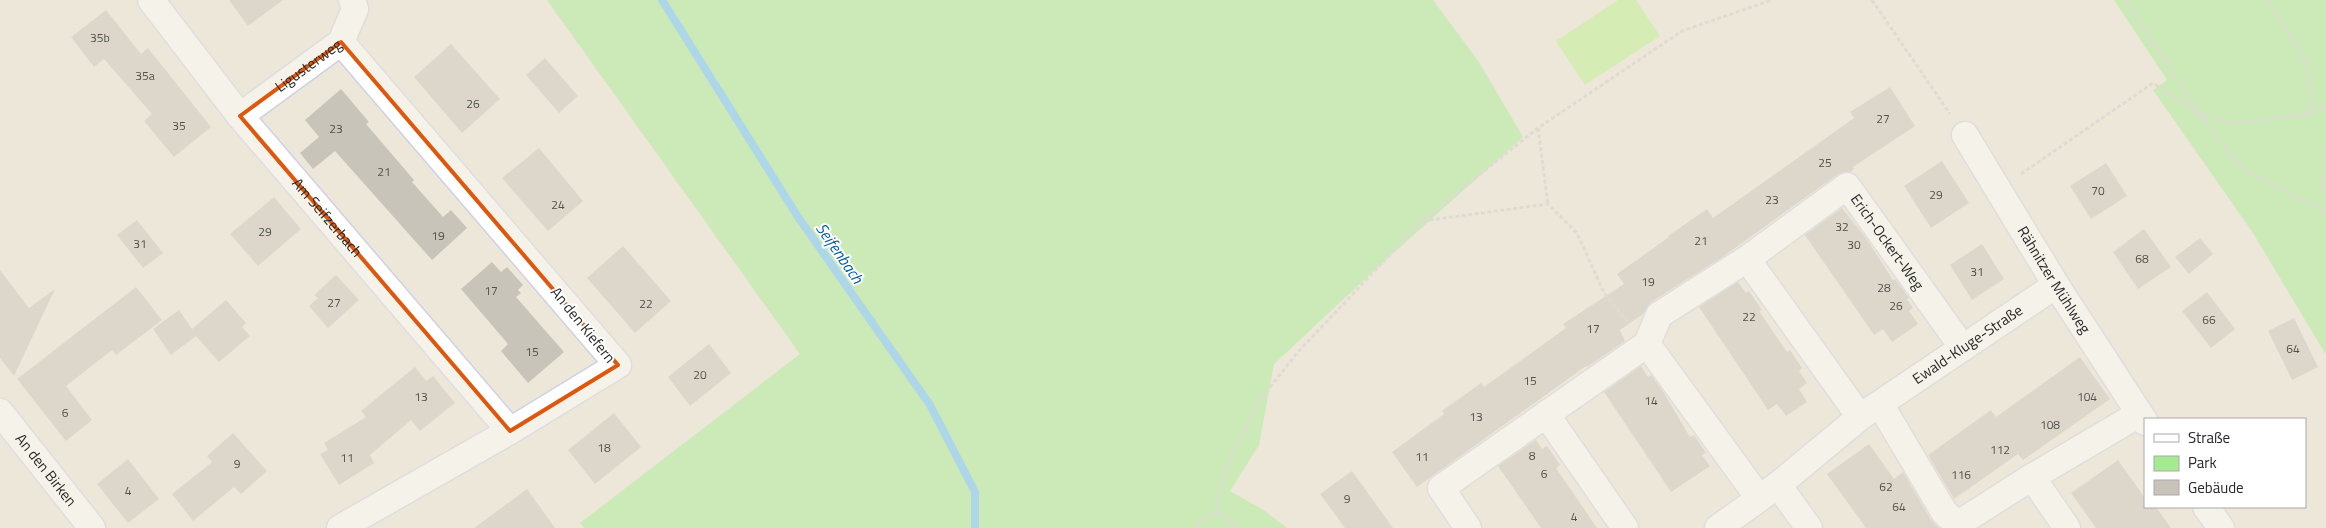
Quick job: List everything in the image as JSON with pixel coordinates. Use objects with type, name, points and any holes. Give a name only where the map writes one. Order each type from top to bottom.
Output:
[{"type":"street","name":"Am Seifzerbach","points":[[151,0],[240,116],[510,431]]},
{"type":"street","name":"Ligusterweg","points":[[240,116],[342,42],[355,9],[352,0]]},
{"type":"street","name":"An den Kiefern","points":[[340,528],[510,431],[618,365],[342,42]]},
{"type":"street","name":"Rähnitzer Mühlweg","points":[[1965,135],[2056,285],[2142,418]]},
{"type":"street","name":"Erich-Ockert-Weg","points":[[1648,344],[1659,315],[1747,259],[1847,186],[1963,348]]},
{"type":"street","points":[[1747,259],[1870,410],[1944,512],[1960,526],[2032,476],[2142,418]]},
{"type":"street","name":"Ewald-Kluge-Straße","points":[[1718,528],[1769,492],[1870,410],[2056,285]]},
{"type":"street","points":[[1468,528],[1441,488],[1648,344],[1769,492],[1809,528]]},
{"type":"street","name":"An den Birken","points":[[0,412],[92,528]]},
{"type":"street","points":[[1546,414],[1625,528]]},
{"type":"street","points":[[2032,476],[2067,528]]},
{"type":"street","points":[[2207,508],[2221,528]]},
{"type":"path","points":[[1197,528],[1201,521],[1216,512],[1225,468],[1257,404],[1297,353],[1422,221],[1538,128],[1682,31],[1772,0]]},
{"type":"path","points":[[1872,0],[1965,135]]},
{"type":"path","points":[[2126,0],[2198,113],[2242,169],[2326,212]]},
{"type":"path","points":[[2267,0],[2304,59],[2310,88],[2309,114]]},
{"type":"path","points":[[1998,190],[2153,83],[2198,113],[2232,124],[2309,114],[2326,107]]},
{"type":"path","points":[[1538,128],[1548,204],[1577,233],[1604,294],[1648,344]]},
{"type":"path","points":[[2326,156],[2323,180],[2326,202]]},
{"type":"path","points":[[1422,221],[1548,204]]},
{"type":"path","points":[[1216,512],[1226,517],[1234,528]]},
{"type":"highlighted area","points":[[341,42],[618,365],[510,431],[240,116]]},
{"type":"green space","points":[[547,0],[1433,0],[1479,62],[1523,137],[1379,266],[1274,364],[1259,445],[1230,491],[1262,509],[1287,528],[584,528],[580,523],[800,354]]},
{"type":"green space","points":[[1618,0],[1636,0],[1660,36],[1585,85],[1556,41]]},
{"type":"green space","points":[[2114,0],[2326,0],[2326,355],[2253,233],[2153,90],[2167,80]]},
{"type":"building","points":[[229,0],[283,0],[248,26]]},
{"type":"building","points":[[106,10],[141,54],[148,48],[211,127],[174,157],[144,121],[152,114],[104,59],[94,67],[71,37]]},
{"type":"building","points":[[451,44],[500,99],[462,133],[414,77]]},
{"type":"building","points":[[545,58],[578,96],[559,113],[526,75]]},
{"type":"building","points":[[1890,87],[1915,126],[1853,167],[1854,169],[1850,172],[1838,174],[1721,258],[1651,302],[1643,314],[1620,330],[1625,341],[1586,366],[1417,487],[1392,452],[1444,414],[1442,411],[1481,383],[1484,387],[1566,328],[1563,324],[1624,284],[1617,274],[1668,236],[1707,209],[1713,218],[1854,118],[1850,112]]},
{"type":"building","points":[[341,89],[369,122],[366,124],[414,180],[412,182],[443,217],[451,210],[467,228],[432,260],[335,151],[313,169],[300,153],[319,137],[305,120]]},
{"type":"building","points":[[539,148],[583,201],[548,231],[502,178]]},
{"type":"building","points":[[1942,161],[1969,203],[1931,228],[1904,186]]},
{"type":"building","points":[[2106,163],[2127,196],[2091,219],[2070,186]]},
{"type":"building","points":[[274,197],[301,229],[258,266],[230,234]]},
{"type":"building","points":[[1842,208],[1866,238],[1893,280],[1895,279],[1909,298],[1907,299],[1913,308],[1909,311],[1918,324],[1892,342],[1883,329],[1874,335],[1805,235]]},
{"type":"building","points":[[137,220],[163,253],[143,268],[117,235]]},
{"type":"building","points":[[2144,229],[2171,267],[2138,289],[2113,252]]},
{"type":"building","points":[[2200,238],[2213,254],[2189,274],[2175,257]]},
{"type":"building","points":[[1982,244],[2004,279],[1972,300],[1950,265]]},
{"type":"building","points":[[623,246],[671,301],[635,333],[587,278]]},
{"type":"building","points":[[492,262],[501,272],[507,267],[523,285],[518,290],[521,293],[516,297],[564,352],[528,383],[501,351],[508,344],[461,289]]},
{"type":"building","points":[[0,270],[29,308],[55,289],[14,376],[0,358]]},
{"type":"building","points":[[336,275],[359,300],[328,328],[309,306],[318,298],[314,295]]},
{"type":"building","points":[[1738,282],[1746,293],[1749,291],[1762,310],[1759,311],[1787,352],[1790,350],[1802,368],[1799,371],[1807,383],[1799,389],[1807,402],[1786,416],[1777,404],[1768,410],[1699,307]]},
{"type":"building","points":[[136,287],[162,320],[116,355],[112,350],[66,386],[92,420],[66,441],[17,379]]},
{"type":"building","points":[[2207,292],[2235,329],[2211,348],[2182,311]]},
{"type":"building","points":[[226,300],[246,323],[242,327],[250,336],[219,362],[196,336],[171,355],[153,329],[179,310],[192,329]]},
{"type":"building","points":[[2294,318],[2318,367],[2292,380],[2268,331]]},
{"type":"building","points":[[709,344],[731,373],[690,406],[668,377]]},
{"type":"building","points":[[2080,357],[2110,399],[2023,460],[2018,454],[1954,499],[1928,455],[1991,410],[1996,417]]},
{"type":"building","points":[[1641,366],[1648,377],[1651,375],[1664,393],[1690,437],[1694,435],[1706,453],[1702,455],[1710,466],[1671,492],[1604,392]]},
{"type":"building","points":[[415,367],[426,381],[433,376],[455,403],[420,431],[411,420],[370,455],[374,463],[339,485],[320,454],[328,450],[324,443],[366,417],[361,411]]},
{"type":"building","points":[[614,413],[641,447],[595,484],[568,450]]},
{"type":"building","points":[[233,433],[267,471],[241,494],[234,487],[193,521],[172,494],[212,462],[207,456]]},
{"type":"building","points":[[1536,440],[1542,449],[1547,446],[1560,465],[1556,468],[1597,528],[1541,528],[1498,466]]},
{"type":"building","points":[[1869,444],[1894,479],[1903,472],[1931,520],[1939,528],[1866,528],[1827,474]]},
{"type":"building","points":[[128,459],[159,499],[128,523],[97,484]]},
{"type":"building","points":[[2118,460],[2144,497],[2144,508],[2157,508],[2171,528],[2096,528],[2071,493]]},
{"type":"building","points":[[1352,471],[1393,528],[1345,528],[1320,494]]},
{"type":"building","points":[[527,489],[555,528],[474,528]]},
{"type":"waterway","name":"Seifenbach","points":[[662,0],[798,217],[930,405],[975,492],[975,528]]}]
